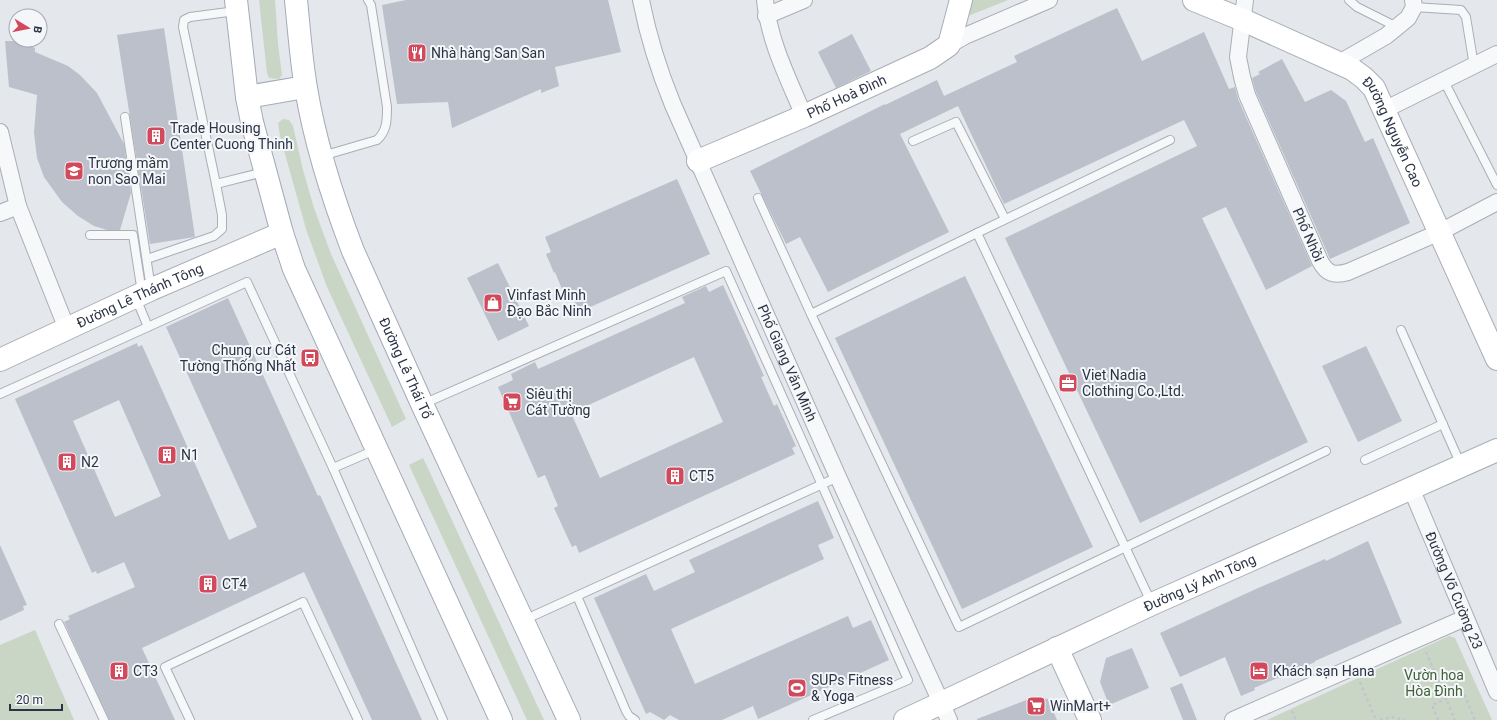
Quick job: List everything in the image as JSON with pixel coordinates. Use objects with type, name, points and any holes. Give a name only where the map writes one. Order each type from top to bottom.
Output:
[{"type":"main road","name":"Đường Lê Thái Tổ","points":[[296,0],[306,87],[322,156],[353,251],[422,404],[569,720]]},
{"type":"main road","points":[[949,45],[961,0]]},
{"type":"main road","name":"Đường Nguyễn Cao","points":[[1194,0],[1244,10],[1352,69],[1374,88],[1497,359]]},
{"type":"main road","points":[[236,5],[247,97],[252,122],[282,233],[300,282],[501,720]]},
{"type":"main road","name":"Phố Hoà Đình","points":[[698,161],[804,116],[930,58],[949,45]]},
{"type":"main road","points":[[247,97],[306,87]]},
{"type":"main road","name":"Đường Lê Thánh Tông","points":[[0,360],[143,293],[282,233]]},
{"type":"main road","name":"Đường Lý Anh Tông","points":[[905,720],[946,711],[1057,648],[1497,450]]},
{"type":"main road","points":[[1057,648],[1090,720]]},
{"type":"street","name":"Phố Giang Văn Minh","points":[[641,0],[651,44],[660,73],[838,478],[946,711]]},
{"type":"street","points":[[765,0],[766,16],[773,41],[804,116]]},
{"type":"street","points":[[766,16],[804,0]]},
{"type":"street","points":[[949,45],[966,36],[1049,0]]},
{"type":"street","points":[[1339,63],[1386,36],[1408,18],[1413,3]]},
{"type":"street","name":"Phố Nhồi","points":[[1244,10],[1238,57],[1247,95],[1324,267],[1332,274],[1336,275],[1348,272],[1440,232],[1497,202]]},
{"type":"street","points":[[1384,110],[1497,54]]},
{"type":"street","points":[[0,132],[18,206],[67,329]]},
{"type":"street","points":[[0,213],[18,206]]},
{"type":"street","name":"Đường Võ Cường 23","points":[[1411,488],[1497,692]]},
{"type":"street","points":[[1236,719],[1465,618]]},
{"type":"lane","points":[[322,156],[377,140],[382,136],[385,130],[387,123],[387,107],[371,5],[368,0]]},
{"type":"lane","points":[[1349,0],[1356,8],[1397,27]]},
{"type":"lane","points":[[1413,3],[1461,10],[1466,17],[1474,66]]},
{"type":"lane","points":[[147,259],[214,236],[222,229],[222,215],[183,27],[184,20],[190,17],[236,5]]},
{"type":"lane","points":[[1444,81],[1497,185]]},
{"type":"lane","points":[[126,118],[147,259],[143,293]]},
{"type":"lane","points":[[913,141],[956,122],[1005,219]]},
{"type":"lane","points":[[811,314],[1170,140]]},
{"type":"lane","points":[[216,184],[265,172]]},
{"type":"lane","points":[[758,198],[811,314],[959,627],[1326,451]]},
{"type":"lane","points":[[976,233],[1152,604]]},
{"type":"lane","points":[[90,235],[133,235],[148,327]]},
{"type":"lane","points":[[422,404],[726,272],[908,680],[813,720]]},
{"type":"lane","points":[[0,394],[247,282],[333,468],[443,720]]},
{"type":"lane","points":[[1401,330],[1461,465]]},
{"type":"lane","points":[[1365,460],[1443,424]]},
{"type":"lane","points":[[333,468],[377,449]]},
{"type":"lane","points":[[523,620],[838,478]]},
{"type":"lane","points":[[577,596],[626,711],[629,716],[635,720]]},
{"type":"lane","points":[[190,720],[165,666],[302,602],[358,720]]},
{"type":"lane","points":[[59,624],[104,720]]},
{"type":"path","points":[[1424,646],[1455,720]]},
{"type":"path","points":[[1357,675],[1376,720]]},
{"type":"path","points":[[1438,720],[1432,705],[1463,691],[1475,720]]},
{"type":"path","points":[[1380,720],[1392,717],[1405,720]]},
{"type":"green space","points":[[259,0],[275,0],[282,75],[279,79],[269,78],[267,73]]},
{"type":"green space","points":[[968,0],[1008,0],[968,16]]},
{"type":"green space","points":[[283,119],[289,120],[293,126],[303,170],[314,208],[331,254],[406,419],[392,427],[327,287],[306,229],[280,136],[278,123]]},
{"type":"green space","points":[[423,458],[544,720],[527,720],[409,465]]},
{"type":"green space","points":[[35,630],[74,720],[0,720],[0,645]]},
{"type":"green space","name":"Vườn hoa Hòa Đình","points":[[1449,636],[1455,638],[1492,720],[1267,720]]},
{"type":"building","points":[[406,0],[608,0],[621,52],[555,67],[559,86],[541,93],[541,89],[452,128],[448,102],[397,104],[382,5]]},
{"type":"building","points":[[1117,8],[1142,61],[1204,32],[1229,89],[1235,87],[1238,99],[1312,266],[1266,290],[1226,207],[1202,218],[1308,442],[1140,523],[1005,238],[1197,146],[1184,120],[1004,204],[958,106],[900,134],[949,232],[828,292],[800,237],[786,244],[750,171],[937,80],[944,96],[1017,62],[1014,56]]},
{"type":"building","name":"Trade Housing Center Cuong Thinh","points":[[164,28],[195,237],[150,244],[117,35]]},
{"type":"building","points":[[852,34],[871,71],[836,88],[818,52]]},
{"type":"building","points":[[5,41],[8,41],[8,48],[35,48],[35,52],[68,66],[80,75],[97,93],[124,144],[131,193],[120,230],[107,230],[94,226],[78,216],[62,202],[44,177],[37,158],[34,133],[37,95],[9,87]]},
{"type":"building","points":[[1282,59],[1305,102],[1331,90],[1346,101],[1365,142],[1373,138],[1410,223],[1330,259],[1256,92],[1252,78],[1260,74],[1258,72]]},
{"type":"building","points":[[677,179],[710,254],[579,312],[573,298],[566,299],[555,272],[554,273],[546,254],[551,252],[545,237]]},
{"type":"building","points":[[498,263],[529,326],[498,341],[467,278]]},
{"type":"building","points":[[965,276],[1093,547],[962,609],[835,338]]},
{"type":"building","points":[[723,285],[764,376],[761,377],[774,406],[777,404],[796,446],[792,448],[795,454],[579,553],[576,545],[572,547],[554,508],[558,506],[545,475],[538,478],[498,387],[513,380],[511,374],[535,362],[538,369],[685,303],[682,297],[706,286],[709,292]],"holes":[[[694,357],[723,422],[600,478],[571,413]]]},
{"type":"building","points":[[228,298],[318,496],[320,495],[422,720],[372,720],[304,572],[142,648],[175,720],[109,720],[64,622],[70,619],[68,616],[135,587],[124,562],[97,574],[96,571],[92,573],[15,399],[137,343],[138,347],[142,345],[229,540],[257,527],[166,327]],"holes":[[[119,400],[161,496],[115,517],[73,421]]]},
{"type":"building","points":[[1366,346],[1402,421],[1358,442],[1322,366]]},
{"type":"building","points":[[818,501],[834,538],[818,545],[824,559],[671,629],[695,684],[848,616],[853,628],[871,620],[889,660],[758,719],[753,706],[722,720],[679,720],[670,715],[664,720],[650,712],[646,714],[594,598],[646,574],[654,591],[695,572],[689,560]]},
{"type":"building","points":[[1368,541],[1402,623],[1254,688],[1255,690],[1241,696],[1225,657],[1180,677],[1160,633],[1256,589],[1325,559],[1326,561]]},
{"type":"building","points":[[0,545],[27,605],[23,606],[24,610],[0,621]]},
{"type":"building","points":[[1132,648],[1149,688],[1109,705],[1100,682],[1106,658]]},
{"type":"building","points":[[1182,683],[1197,720],[1183,720],[1170,688]]},
{"type":"building","points":[[1034,697],[1048,699],[1057,720],[977,720],[977,719]]},
{"type":"place","name":"Nhà hàng San San","points":[[417,53]]},
{"type":"place","name":"Trade Housing Center Cuong Thinh","points":[[156,136]]},
{"type":"place","name":"Trương mầm non Sao Mai","points":[[74,171]]},
{"type":"place","name":"Vinfast Minh Đạo Bắc Ninh","points":[[493,303]]},
{"type":"place","name":"Chung cư Cát Tường Thống Nhất","points":[[310,358]]},
{"type":"place","name":"Viet Nadia Clothing Co.,Ltd.","points":[[1068,383]]},
{"type":"place","name":"Siêu thị Cát Tường","points":[[512,402]]},
{"type":"place","name":"N1","points":[[167,455]]},
{"type":"place","name":"N2","points":[[67,462]]},
{"type":"place","name":"CT5","points":[[675,476]]},
{"type":"place","name":"CT4","points":[[208,584]]},
{"type":"place","name":"CT3","points":[[119,671]]},
{"type":"place","name":"Khách sạn Hana","points":[[1259,671]]},
{"type":"place","name":"SUPs Fitness & Yoga","points":[[797,688]]},
{"type":"place","name":"WinMart+","points":[[1036,706]]}]
